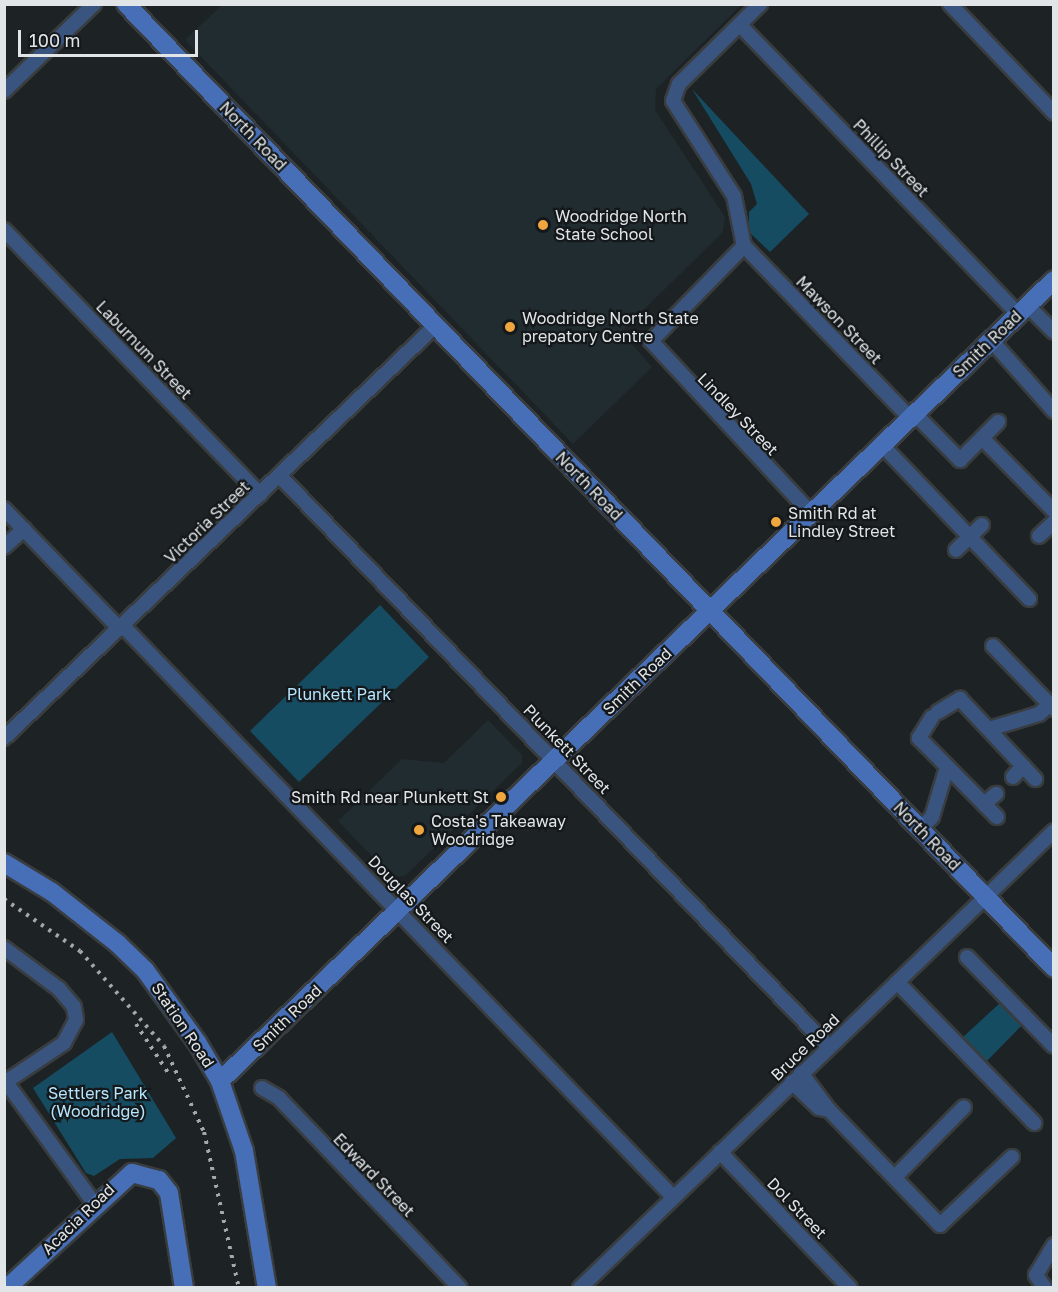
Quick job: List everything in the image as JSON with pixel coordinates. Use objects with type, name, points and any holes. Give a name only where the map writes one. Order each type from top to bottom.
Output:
[{"type":"street","points":[[4,91],[94,4]]},
{"type":"street","name":"North Road","points":[[126,4],[432,328],[711,609],[1053,968]]},
{"type":"street","points":[[744,246],[734,196],[673,101],[679,84],[760,4]]},
{"type":"street","points":[[950,4],[1053,112]]},
{"type":"street","name":"Phillip Street","points":[[740,25],[1023,310],[1053,332]]},
{"type":"street","name":"Laburnum Street","points":[[4,230],[260,494]]},
{"type":"street","name":"Lindley Street","points":[[744,246],[653,333],[654,349],[811,513]]},
{"type":"street","name":"Mawson Street","points":[[744,246],[912,416],[960,460],[982,438]]},
{"type":"street","name":"Smith Road","points":[[219,1081],[1053,280]]},
{"type":"street","name":"Victoria Street","points":[[4,738],[432,328]]},
{"type":"street","points":[[991,340],[1053,411]]},
{"type":"street","points":[[998,422],[982,438],[1053,511]]},
{"type":"street","points":[[882,445],[1029,599]]},
{"type":"street","name":"Plunkett Street","points":[[280,476],[829,1047]]},
{"type":"street","name":"Douglas Street","points":[[4,509],[398,910],[673,1197]]},
{"type":"street","points":[[1039,536],[1053,522]]},
{"type":"street","points":[[956,550],[982,525]]},
{"type":"street","points":[[4,547],[24,529]]},
{"type":"street","points":[[989,729],[1039,714],[1051,707],[993,646]]},
{"type":"street","points":[[997,817],[919,738],[935,715],[960,699],[1035,778]]},
{"type":"street","points":[[920,829],[932,817],[947,766]]},
{"type":"street","points":[[1013,777],[1023,766]]},
{"type":"street","points":[[984,804],[996,794]]},
{"type":"street","name":"Bruce Road","points":[[580,1287],[1053,831]]},
{"type":"street","name":"Station Road","points":[[4,863],[87,918],[145,970],[174,1006],[219,1081],[253,1182],[267,1287]]},
{"type":"street","points":[[4,948],[59,989],[74,1007],[76,1020],[64,1043],[5,1083],[94,1203]]},
{"type":"street","points":[[967,957],[1053,1046]]},
{"type":"street","points":[[897,981],[1034,1123]]},
{"type":"street","points":[[797,1077],[940,1226],[1012,1157]]},
{"type":"street","name":"Edward Street","points":[[262,1088],[279,1098],[460,1287]]},
{"type":"street","points":[[895,1177],[964,1107]]},
{"type":"street","name":"Dol Street","points":[[720,1152],[850,1287]]},
{"type":"street","name":"Acacia Road","points":[[7,1287],[94,1203],[132,1173],[159,1180],[170,1193],[184,1287]]},
{"type":"street","points":[[1045,1287],[1036,1275],[1053,1245]]},
{"type":"shaded area","name":"Woodridge North State School","points":[[222,5],[741,5],[656,89],[655,110],[725,217],[723,232],[621,332],[652,367],[573,444],[185,40]]},
{"type":"shaded area","points":[[488,720],[522,755],[522,763],[405,876],[392,877],[338,821],[402,759],[444,763]]},
{"type":"green space","points":[[692,89],[809,214],[770,252],[749,232],[749,212],[757,204],[751,184]]},
{"type":"green space","name":"Plunkett Park","points":[[380,605],[429,657],[299,782],[250,731]]},
{"type":"green space","points":[[1001,1002],[1024,1023],[985,1063],[962,1038]]},
{"type":"green space","name":"Settlers Park (Woodridge)","points":[[112,1032],[176,1138],[153,1158],[120,1159],[94,1176],[86,1173],[33,1088]]},
{"type":"railway","points":[[4,899],[80,951],[164,1046],[204,1132],[239,1288]]},
{"type":"railway","points":[[136,1024],[169,1074]]},
{"type":"place","name":"Woodridge North State School","points":[[543,225]]},
{"type":"place","name":"Woodridge North State prepatory Centre","points":[[510,327]]},
{"type":"place","name":"Smith Rd at Lindley Street","points":[[776,522]]},
{"type":"place","name":"Smith Rd near Plunkett St","points":[[501,797]]},
{"type":"place","name":"Costa's Takeaway Woodridge","points":[[419,830]]}]
